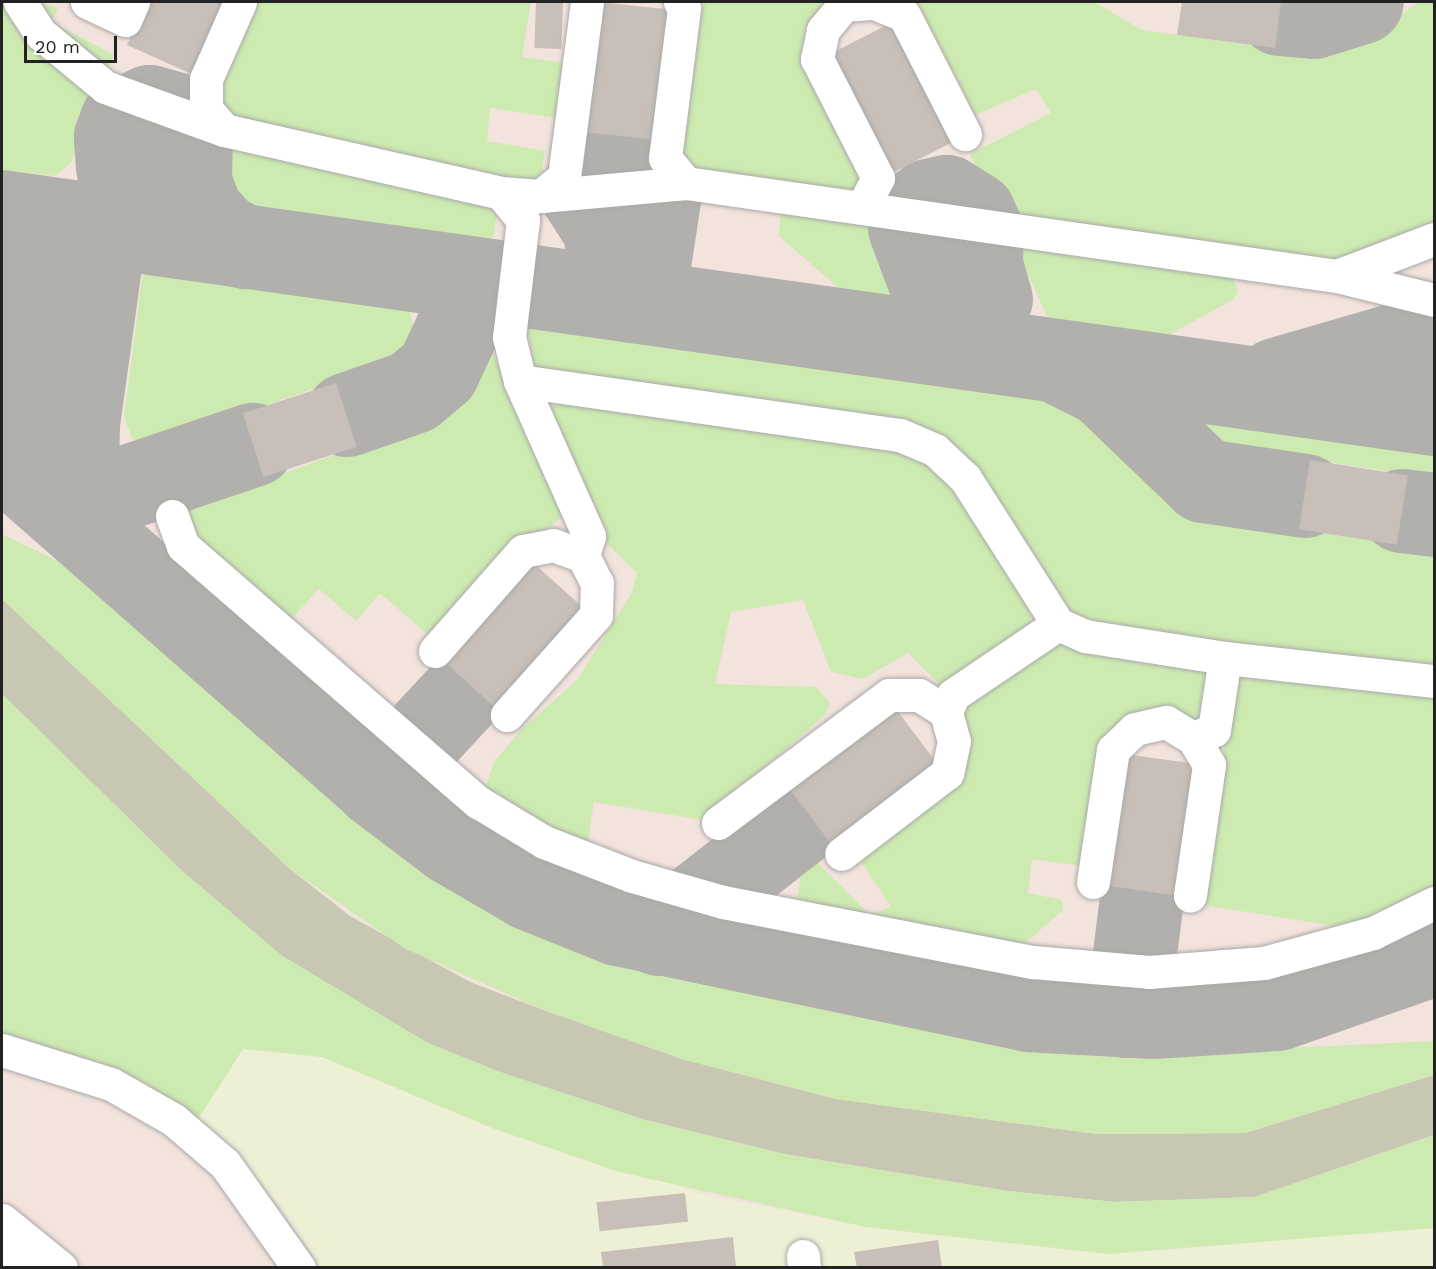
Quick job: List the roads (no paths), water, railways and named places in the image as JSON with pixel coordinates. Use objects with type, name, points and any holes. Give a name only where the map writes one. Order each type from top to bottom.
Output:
[{"type":"lane","points":[[20,2],[41,34],[105,87],[224,130],[501,193],[541,196],[686,183],[863,206],[1337,276],[1434,300]]},
{"type":"lane","points":[[87,2],[125,20],[133,2]]},
{"type":"lane","points":[[224,130],[206,109],[206,79],[240,2]]},
{"type":"lane","points":[[541,196],[564,177],[587,2]]},
{"type":"lane","points":[[680,2],[684,8],[665,159],[686,183]]},
{"type":"lane","points":[[863,206],[878,178],[817,59],[823,30],[844,5],[874,3],[904,15],[965,134]]},
{"type":"lane","points":[[501,193],[523,220],[508,337],[520,381],[589,536],[583,556]]},
{"type":"lane","points":[[1337,276],[1434,239]]},
{"type":"lane","points":[[520,381],[900,435],[935,450],[965,478],[1058,624],[1085,636],[1225,658],[1434,681]]},
{"type":"lane","points":[[172,516],[183,546],[478,802],[544,842],[632,876],[723,902],[1033,962],[1149,972],[1264,963],[1372,933],[1434,903]]},
{"type":"lane","points":[[435,651],[523,551],[553,545],[583,556],[597,583],[596,615],[507,715]]},
{"type":"lane","points":[[841,854],[947,773],[954,741],[946,712],[953,695],[1058,624]]},
{"type":"lane","points":[[1193,738],[1214,730],[1225,658]]},
{"type":"lane","points":[[718,823],[889,695],[918,695],[946,712]]},
{"type":"lane","points":[[1093,882],[1113,750],[1135,729],[1166,722],[1193,738],[1209,765],[1190,896]]},
{"type":"lane","points":[[2,1050],[111,1084],[174,1120],[225,1164],[272,1223],[299,1268]]},
{"type":"lane","points":[[2,1220],[61,1268]]},
{"type":"lane","points":[[2,1251],[40,1268]]}]
